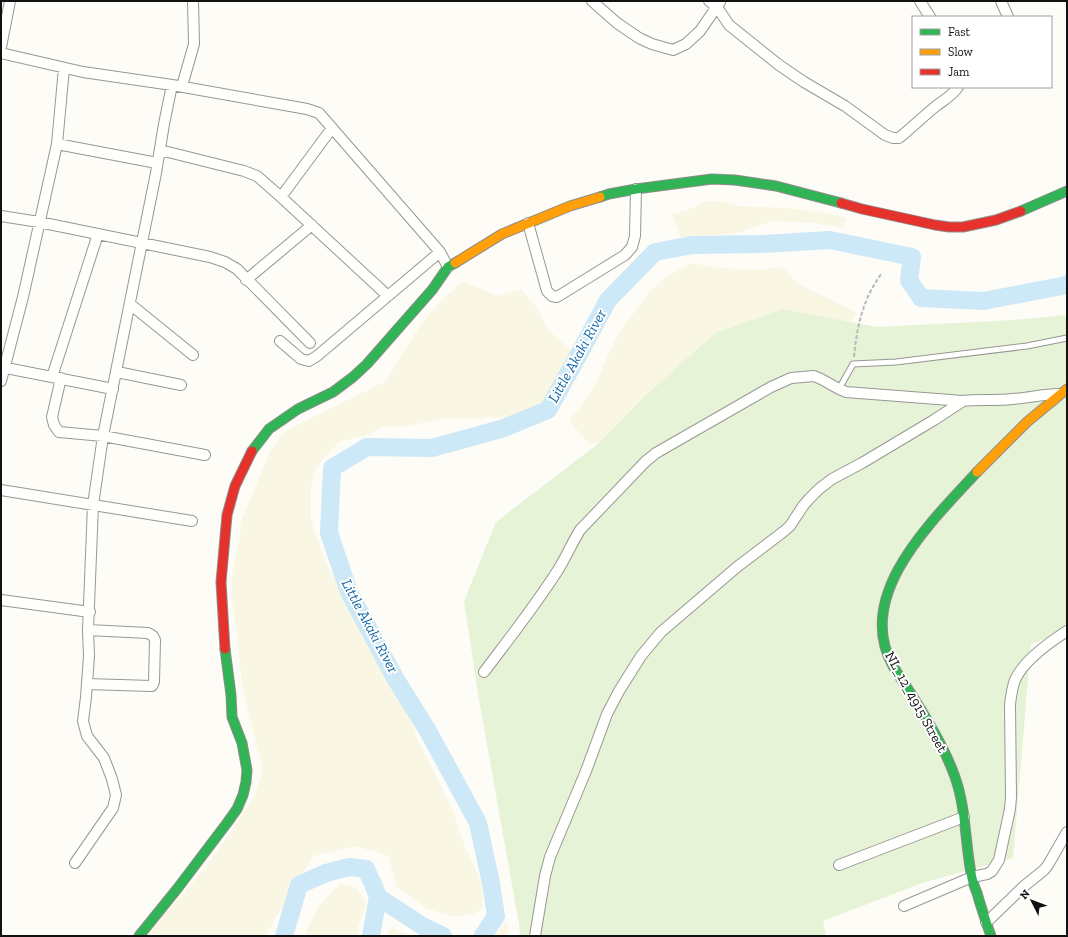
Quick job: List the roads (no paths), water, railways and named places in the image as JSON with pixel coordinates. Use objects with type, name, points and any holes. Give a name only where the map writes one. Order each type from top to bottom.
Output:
[{"type":"street","points":[[1,47],[10,1]]},
{"type":"street","points":[[75,863],[113,808],[116,795],[104,758],[87,736],[83,721],[87,684],[93,505],[103,436],[158,163],[164,124],[177,85],[194,44],[193,1]]},
{"type":"street","points":[[592,1],[616,23],[639,38],[652,44],[673,50],[686,44],[700,31],[716,3],[729,24],[779,65],[804,82],[845,106],[885,135],[893,138],[900,138],[937,106],[945,101],[957,88]]},
{"type":"street","points":[[920,1],[929,16]]},
{"type":"street","points":[[1001,1],[1008,16]]},
{"type":"street","points":[[1,53],[83,72],[177,85],[307,109],[319,113],[440,252],[448,267]]},
{"type":"street","points":[[1,381],[3,367],[23,297],[57,144],[64,68]]},
{"type":"street","points":[[281,197],[332,128]]},
{"type":"street","points":[[57,144],[158,163]]},
{"type":"street","points":[[160,150],[244,171],[257,176],[388,296]]},
{"type":"street","points":[[139,936],[227,823],[237,809],[244,795],[247,770],[242,743],[232,717],[231,695],[224,639],[222,589],[226,515],[234,486],[253,449],[269,429],[298,409],[333,392],[353,378],[432,290],[448,267],[502,234],[570,206],[609,194],[712,179],[735,180],[776,186],[862,209],[950,227],[963,227],[996,220],[1027,209],[1067,191]]},
{"type":"street","points":[[528,223],[547,291],[552,296],[557,297],[625,255],[632,247],[635,236],[636,189]]},
{"type":"street","points":[[1,216],[98,234],[210,257],[225,262],[237,270],[310,343]]},
{"type":"street","points":[[246,280],[312,225]]},
{"type":"street","points":[[98,234],[56,378],[52,417],[54,425],[59,432],[103,436],[205,455]]},
{"type":"street","points":[[280,341],[301,359],[309,361],[317,356],[440,252]]},
{"type":"street","points":[[130,304],[193,355]]},
{"type":"street","points":[[3,367],[113,389]]},
{"type":"street","points":[[117,372],[182,385]]},
{"type":"street","points":[[484,672],[532,608],[558,569],[580,530],[646,461],[656,453],[771,387],[791,378],[814,376],[846,392],[963,400],[1011,400],[1047,394],[1065,393]]},
{"type":"street","name":"NL_12_4915 Street","points":[[975,877],[970,868],[960,793],[949,762],[935,734],[890,661],[887,653],[882,631],[882,619],[885,602],[892,582],[900,566],[912,548],[952,499],[994,454],[1044,407],[1065,393]]},
{"type":"street","name":"NL_12_4915 Street","points":[[992,936],[975,877],[964,791],[959,775],[948,748],[895,659],[890,644],[888,617],[897,584],[916,551],[936,526],[992,464],[1065,393]]},
{"type":"street","points":[[535,936],[545,876],[550,857],[586,771],[607,714],[619,691],[641,656],[661,632],[737,567],[790,526],[803,506],[819,489],[832,479],[928,424],[963,400]]},
{"type":"street","points":[[1,490],[192,521]]},
{"type":"street","points":[[1,600],[90,612]]},
{"type":"street","points":[[87,684],[152,686],[154,682],[155,647],[155,640],[153,636],[148,633],[88,630]]},
{"type":"street","points":[[904,906],[975,877],[987,874],[992,871],[1000,860],[1009,816],[1011,797],[1010,704],[1012,690],[1018,674],[1024,667],[1049,642],[1067,631]]},
{"type":"street","points":[[839,865],[964,817]]},
{"type":"street","points":[[988,920],[1023,887],[1044,870],[1067,832]]},
{"type":"street","name":"NL_12_4915 Street","points":[[988,920],[1000,936]]},
{"type":"lane","points":[[839,389],[853,364],[904,361],[1027,346],[1067,338]]},
{"type":"waterway","name":"Little Akaki River","points":[[483,936],[496,916],[491,883],[478,823],[428,731],[395,678],[349,592],[329,533],[332,468],[367,447],[432,448],[501,429],[548,410],[608,300],[655,252],[692,245],[762,244],[830,240],[912,257],[909,280],[921,298],[983,301],[1067,284]]},
{"type":"waterway","name":"Little Akaki River","points":[[284,936],[299,885],[326,873],[349,867],[366,869],[378,897],[424,927],[443,936]]},
{"type":"waterway","points":[[371,936],[378,897]]}]
